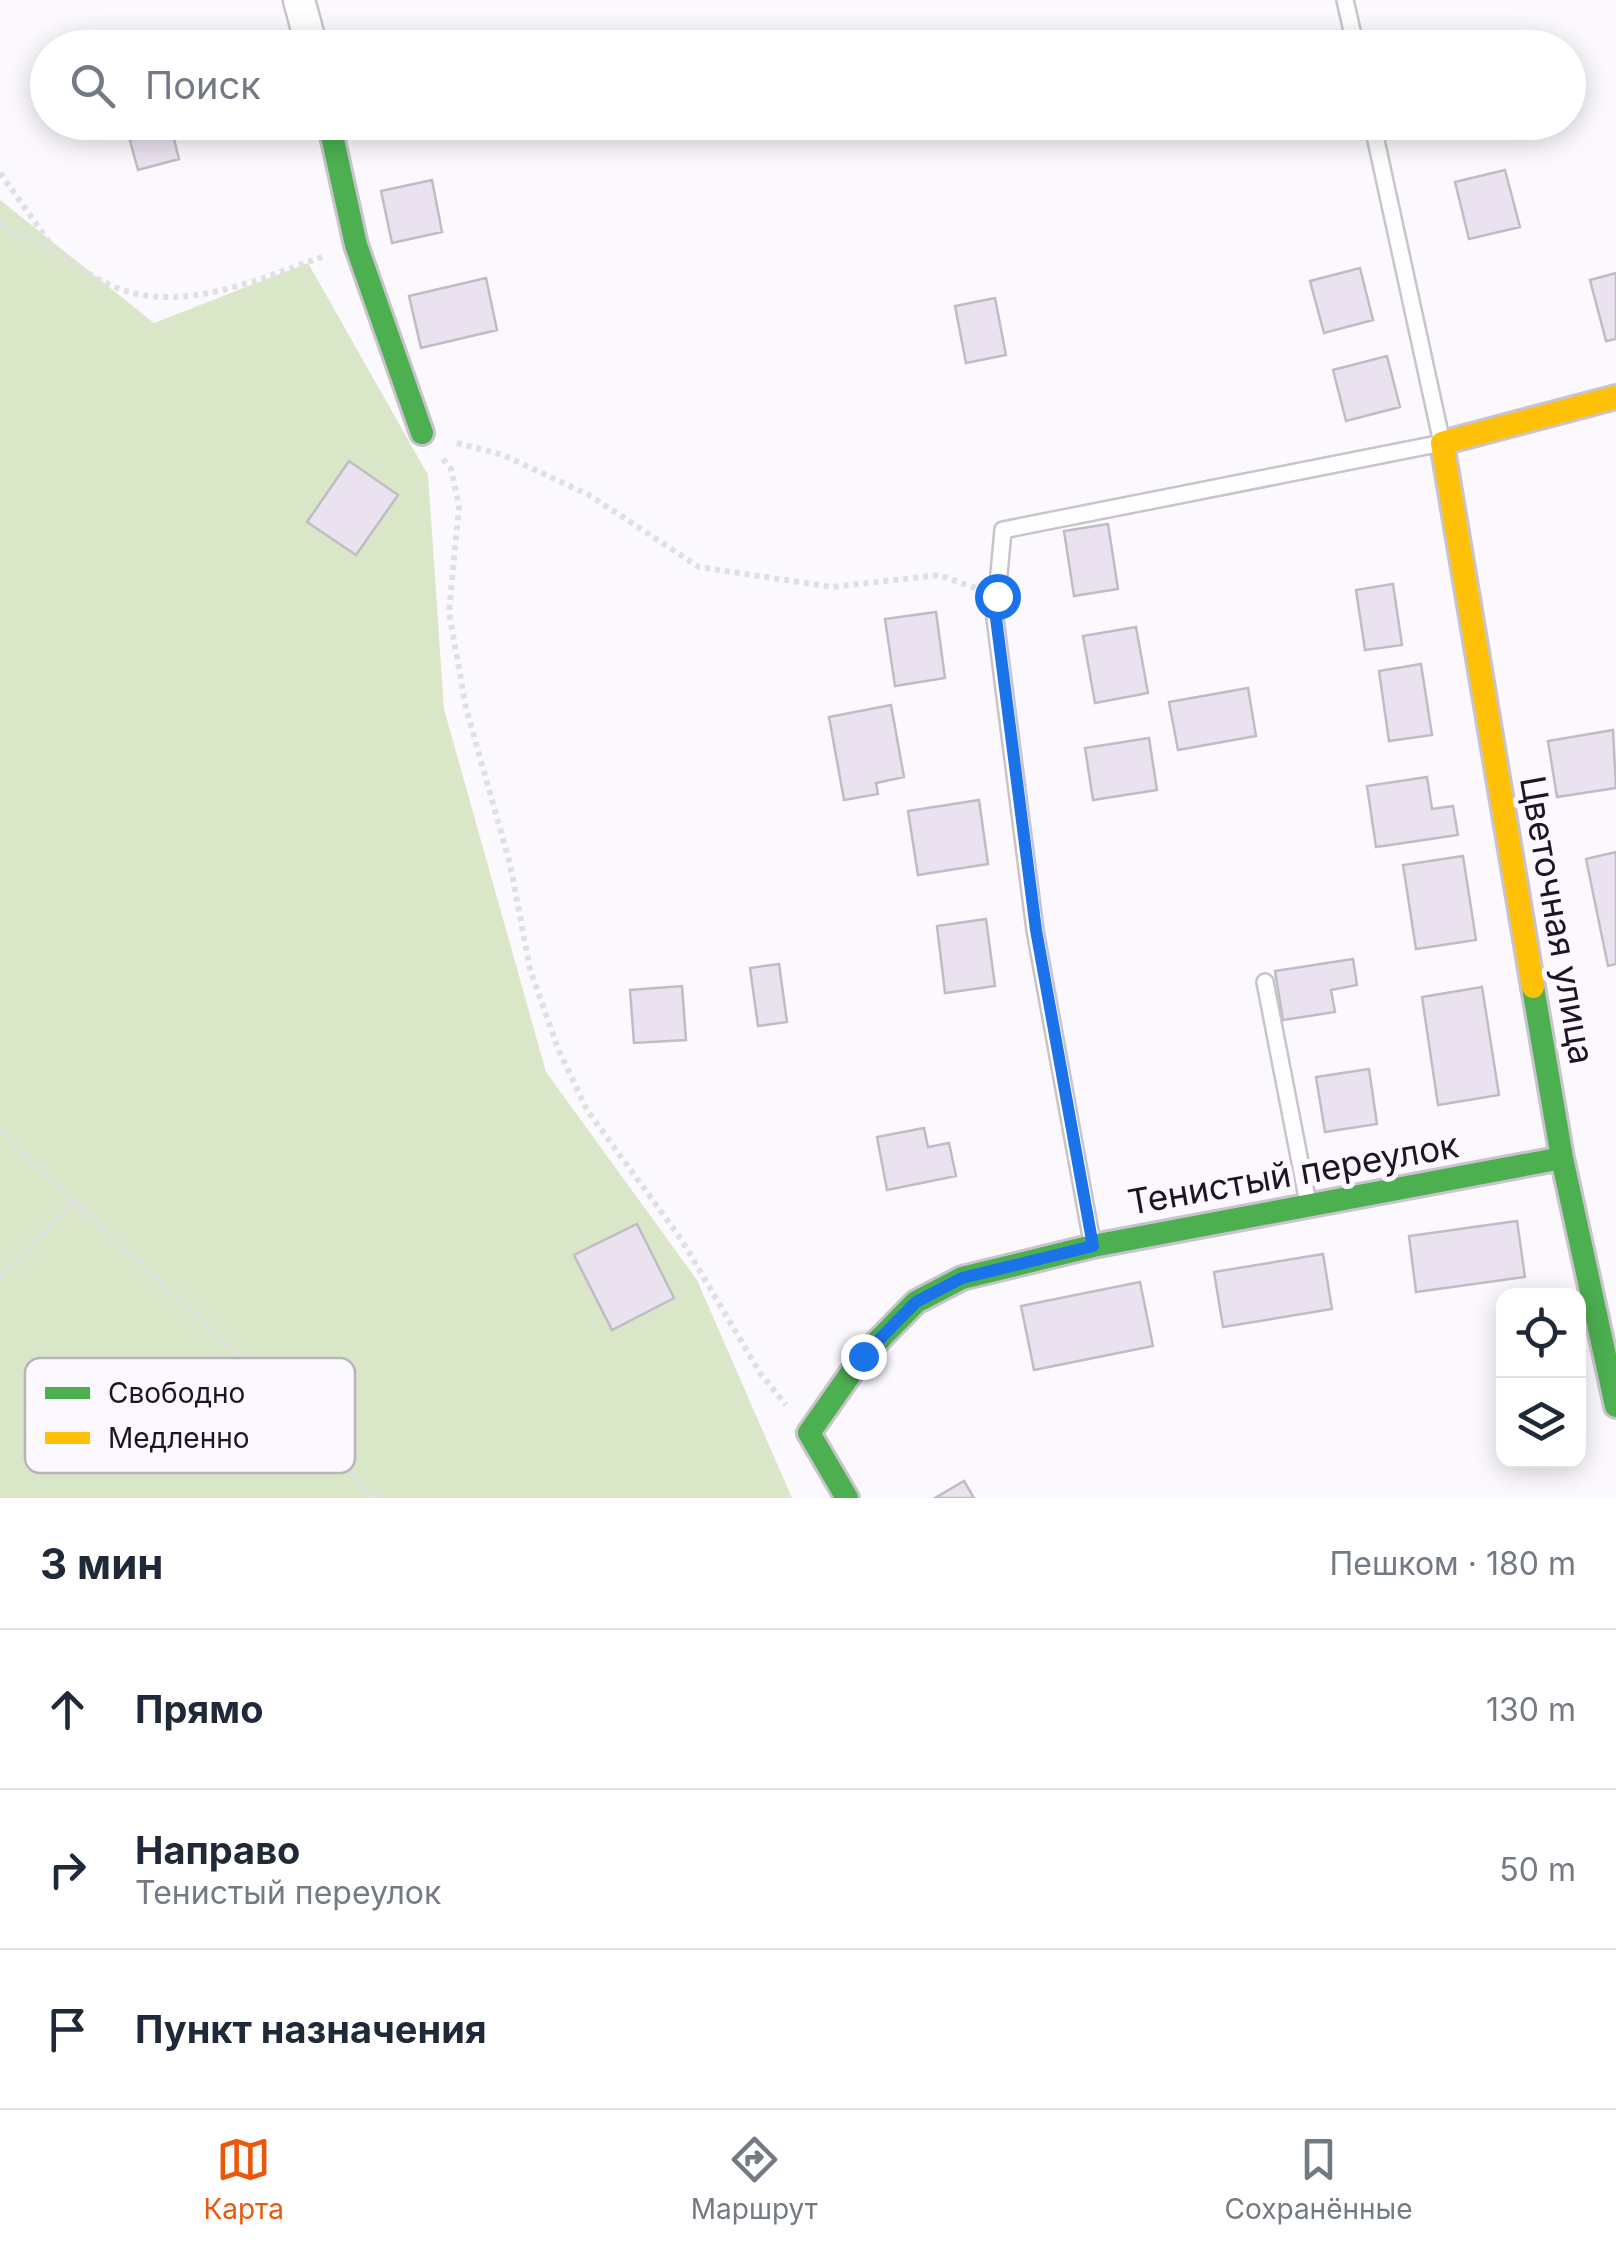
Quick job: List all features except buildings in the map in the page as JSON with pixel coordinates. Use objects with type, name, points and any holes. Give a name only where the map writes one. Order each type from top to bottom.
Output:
[{"type":"street","points":[[298,0],[307,30]]},
{"type":"street","points":[[333,140],[356,245],[422,433]]},
{"type":"street","points":[[1442,444],[1616,397]]},
{"type":"street","name":"Цветочная улица","points":[[1442,444],[1562,1158],[1616,1406]]},
{"type":"street","name":"Тенистый переулок","points":[[809,1433],[863,1356],[916,1302],[962,1278],[1093,1246],[1562,1158]]},
{"type":"street","points":[[809,1433],[847,1498]]},
{"type":"lane","points":[[1346,0],[1352,30]]},
{"type":"lane","points":[[1093,1246],[1036,930],[996,618],[1003,530],[1442,444],[1376,140]]},
{"type":"lane","points":[[1265,982],[1309,1207]]},
{"type":"path","points":[[0,173],[54,250]]},
{"type":"path","points":[[0,226],[54,250],[108,284],[146,298],[237,287],[356,245]]},
{"type":"path","points":[[422,433],[503,455],[589,495],[699,567],[832,587],[938,575],[997,596]]},
{"type":"path","points":[[422,433],[450,468],[459,506],[450,612],[466,708],[510,864],[530,970],[558,1049],[587,1110],[681,1239],[760,1373],[809,1433]]},
{"type":"path","points":[[0,1130],[241,1358]]},
{"type":"path","points":[[0,1278],[74,1201]]},
{"type":"path","points":[[352,1473],[374,1498]]},
{"type":"green space","points":[[0,200],[154,323],[308,263],[428,475],[444,709],[546,1072],[697,1280],[792,1498],[0,1498]]},
{"type":"traffic: fast","points":[[333,140],[356,245],[422,433]]},
{"type":"traffic: fast","points":[[1533,987],[1562,1158],[1616,1406]]},
{"type":"traffic: fast","points":[[847,1498],[809,1433],[863,1356],[916,1302],[962,1278],[1093,1246],[1562,1158]]},
{"type":"traffic: slow","points":[[1533,987],[1442,443],[1616,397]]},
{"type":"route","points":[[863,1356],[916,1302],[962,1278],[1093,1246],[1036,930],[996,618],[997,596]]}]
